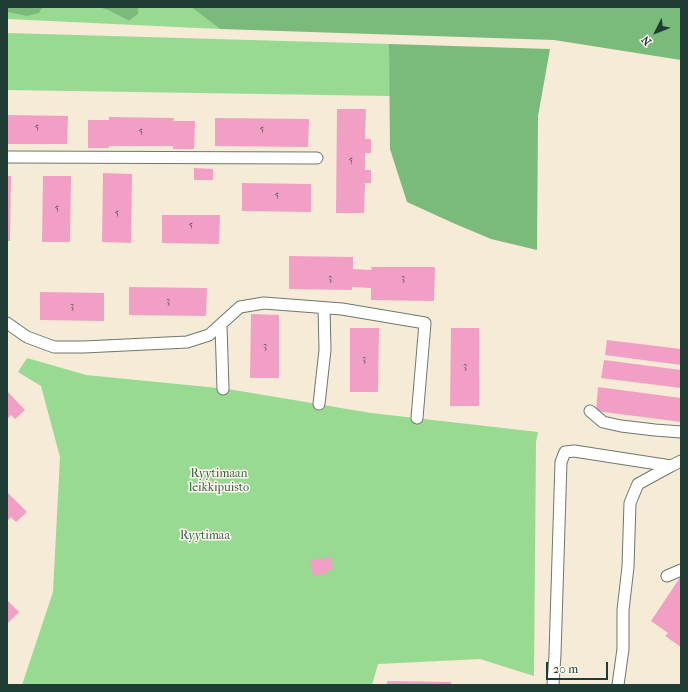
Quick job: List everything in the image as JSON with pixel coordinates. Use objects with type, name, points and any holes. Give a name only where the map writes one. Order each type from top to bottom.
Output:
[{"type":"lane","points":[[7,156],[317,158]]},
{"type":"lane","points":[[7,323],[27,337],[54,347],[187,342],[209,335],[240,307],[264,303],[342,309],[425,323],[417,418]]},
{"type":"lane","points":[[319,404],[325,350],[324,308]]},
{"type":"lane","points":[[221,325],[223,389]]},
{"type":"lane","points":[[590,411],[603,422],[621,426],[681,432]]},
{"type":"lane","points":[[553,685],[561,462],[565,452],[574,451],[676,464]]},
{"type":"lane","points":[[618,685],[623,649],[623,610],[628,567],[630,503],[638,484],[676,464]]},
{"type":"lane","points":[[667,576],[681,570]]},
{"type":"green space","points":[[7,7],[43,7],[39,13],[27,16],[8,12]]},
{"type":"green space","points":[[43,7],[98,7],[110,11],[129,21],[138,14],[138,7],[191,7],[220,29],[7,19],[7,10],[8,12],[39,13]]},
{"type":"green space","points":[[98,7],[138,7],[138,14],[129,21],[110,11]]},
{"type":"green space","points":[[191,7],[681,7],[681,60],[554,40],[220,29]]},
{"type":"green space","points":[[7,33],[389,44],[390,96],[7,90]]},
{"type":"green space","points":[[389,44],[550,49],[538,116],[537,250],[491,239],[407,202],[390,149]]},
{"type":"green space","name":"Ryytimaa","points":[[27,358],[86,375],[228,389],[371,413],[538,432],[536,442],[534,676],[480,659],[378,664],[372,685],[22,685],[53,592],[60,457],[41,386],[18,372]]},
{"type":"building","points":[[337,109],[366,109],[365,139],[371,139],[371,153],[365,153],[365,170],[371,170],[371,183],[365,183],[364,213],[336,213]]},
{"type":"building","points":[[7,115],[68,116],[67,144],[7,144]]},
{"type":"building","points":[[109,117],[174,118],[173,121],[195,121],[194,149],[173,149],[173,146],[109,146],[109,148],[88,148],[88,120],[109,120]]},
{"type":"building","points":[[215,118],[309,119],[308,147],[215,146]]},
{"type":"building","points":[[194,168],[213,169],[213,180],[194,180]]},
{"type":"building","points":[[103,173],[132,174],[131,243],[102,242]]},
{"type":"building","points":[[7,176],[11,176],[10,241],[7,241]]},
{"type":"building","points":[[43,176],[71,176],[70,242],[42,242]]},
{"type":"building","points":[[242,183],[311,184],[311,212],[242,211]]},
{"type":"building","points":[[162,215],[220,215],[219,244],[162,243]]},
{"type":"building","points":[[289,256],[353,257],[353,269],[372,270],[371,267],[435,267],[434,301],[371,300],[371,288],[352,287],[352,290],[289,289]]},
{"type":"building","points":[[129,287],[207,288],[206,316],[129,315]]},
{"type":"building","points":[[40,292],[104,293],[104,321],[40,320]]},
{"type":"building","points":[[251,314],[279,315],[279,378],[250,378]]},
{"type":"building","points":[[350,328],[379,328],[378,392],[350,392]]},
{"type":"building","points":[[451,328],[479,328],[479,406],[450,406]]},
{"type":"building","points":[[607,340],[681,349],[681,365],[605,355]]},
{"type":"building","points":[[604,360],[681,370],[681,388],[601,378]]},
{"type":"building","points":[[598,387],[681,398],[681,422],[596,411]]},
{"type":"building","points":[[7,391],[25,410],[15,419],[11,415],[7,419]]},
{"type":"building","points":[[7,492],[27,512],[16,522],[11,517],[7,521]]},
{"type":"building","points":[[331,557],[333,569],[328,570],[328,573],[313,576],[310,560]]},
{"type":"building","points":[[681,576],[681,647],[665,636],[668,633],[651,621]]},
{"type":"building","points":[[7,600],[19,612],[7,624]]},
{"type":"building","points":[[387,681],[451,682],[451,685],[387,685]]},
{"type":"park label","name":"Ryytimaan leikkipuisto","points":[[219,481]]}]
